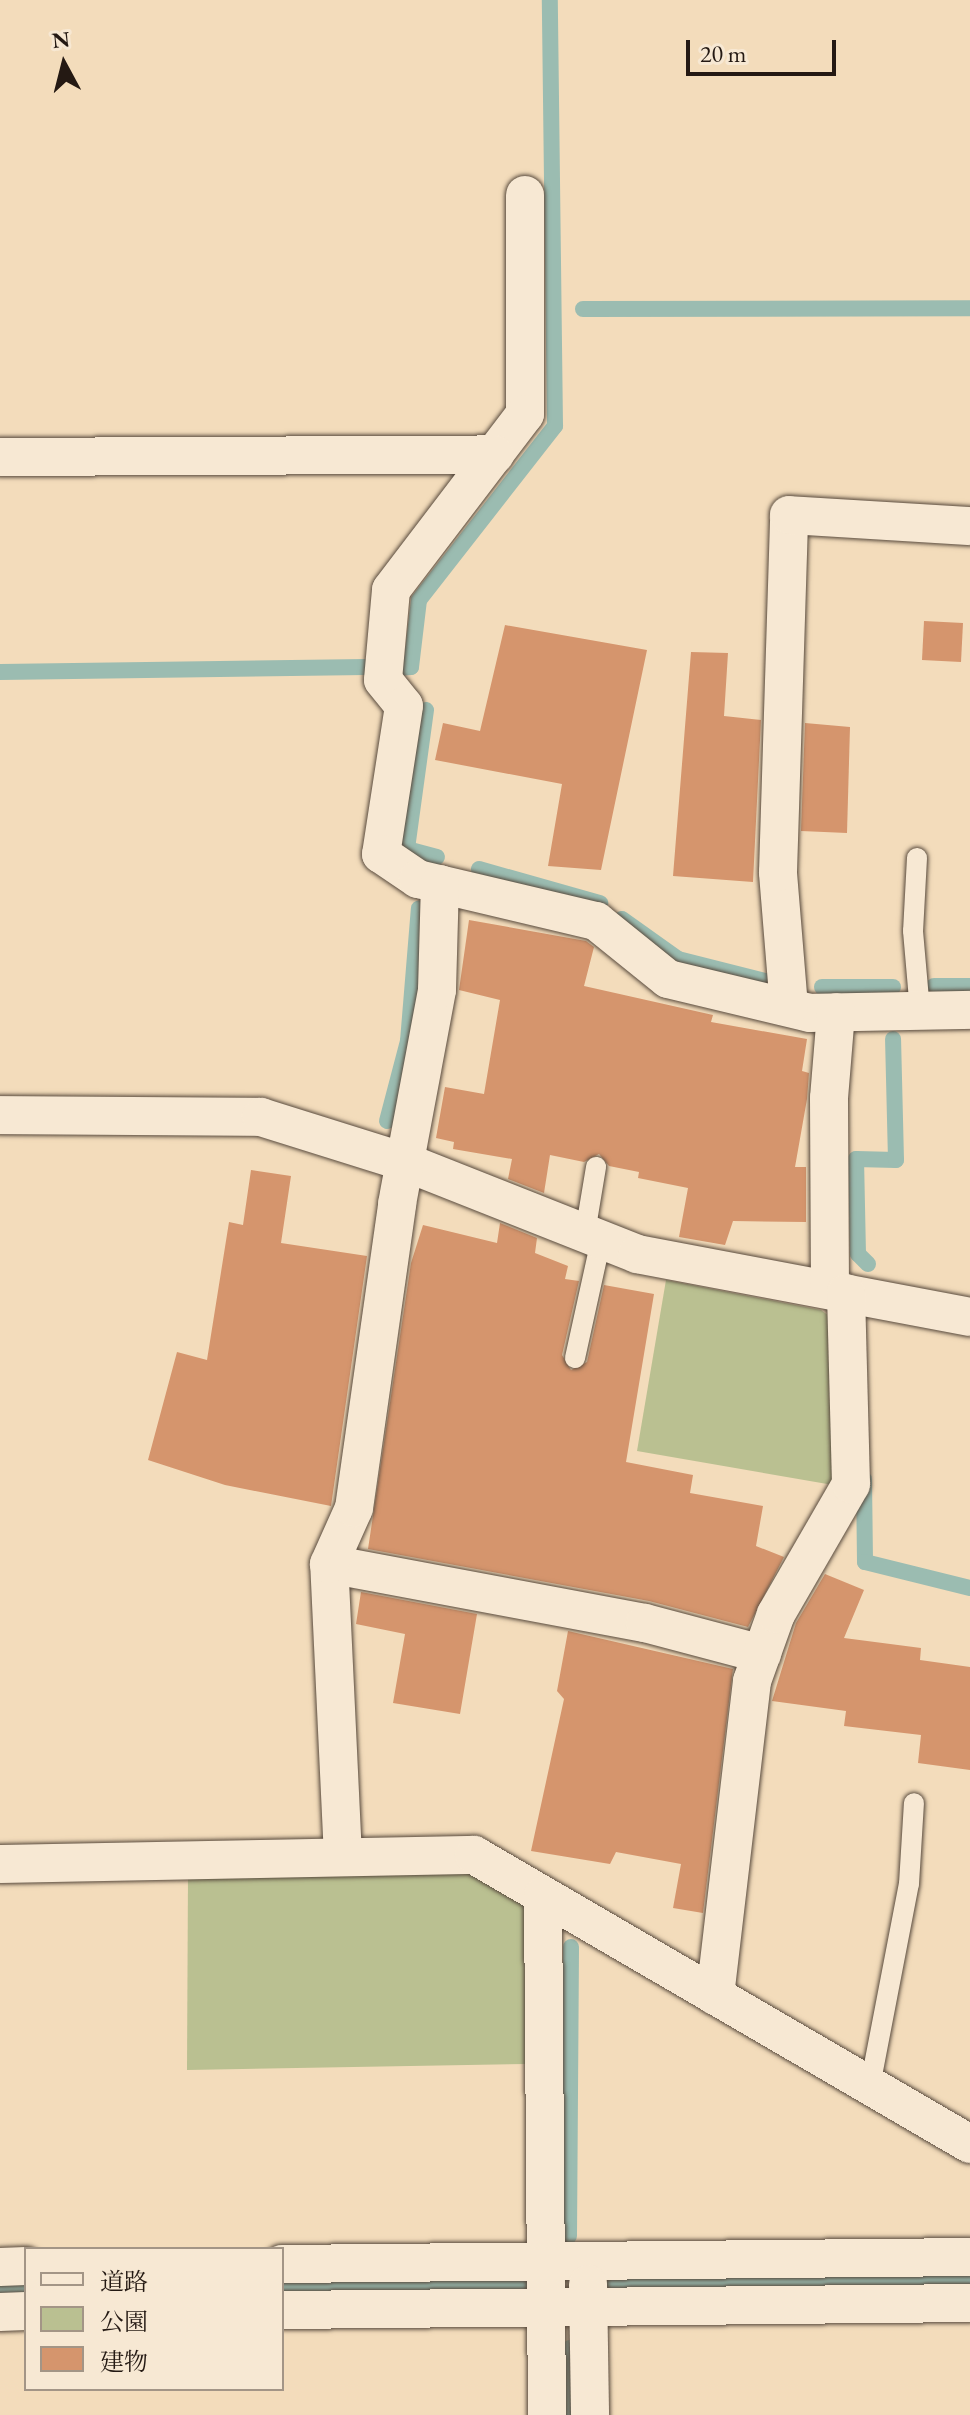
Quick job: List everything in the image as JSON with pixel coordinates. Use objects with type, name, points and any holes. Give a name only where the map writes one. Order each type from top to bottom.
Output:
[{"type":"street","points":[[525,195],[525,414],[391,590],[383,680],[404,706],[381,854],[440,884],[596,921],[668,979],[789,1007],[836,1012],[970,1010]]},
{"type":"street","points":[[0,457],[495,454]]},
{"type":"street","points":[[789,1007],[778,872],[789,515],[970,526]]},
{"type":"street","points":[[343,1857],[329,1564],[354,1508],[405,1162],[437,990],[440,884]]},
{"type":"street","points":[[715,1996],[752,1681],[776,1614],[851,1484],[829,1098],[836,1012]]},
{"type":"street","points":[[0,1115],[261,1117],[405,1162],[637,1254],[970,1317]]},
{"type":"street","points":[[329,1564],[645,1623],[762,1654]]},
{"type":"street","points":[[0,1864],[474,1855],[970,2144]]},
{"type":"street","points":[[543,1896],[547,2415]]},
{"type":"street","points":[[284,2264],[970,2257]]},
{"type":"street","points":[[588,2261],[590,2415]]},
{"type":"street","points":[[0,2267],[24,2266]]},
{"type":"street","points":[[284,2310],[970,2303]]},
{"type":"street","points":[[0,2312],[24,2311]]},
{"type":"lane","points":[[917,858],[913,931],[920,1011]]},
{"type":"lane","points":[[575,1358],[593,1236],[596,1167]]},
{"type":"lane","points":[[870,2086],[909,1884],[914,1803]]},
{"type":"green space","points":[[666,1280],[821,1310],[833,1319],[833,1485],[637,1451]]},
{"type":"green space","points":[[473,1871],[524,1901],[526,2064],[187,2070],[188,1875]]},
{"type":"building","points":[[924,621],[963,623],[961,662],[922,660]]},
{"type":"building","points":[[505,625],[647,650],[601,870],[548,866],[562,784],[435,760],[443,723],[480,731]]},
{"type":"building","points":[[691,652],[728,653],[724,716],[761,720],[753,882],[673,876]]},
{"type":"building","points":[[805,723],[850,727],[847,833],[801,831]]},
{"type":"building","points":[[469,920],[586,941],[594,947],[584,986],[713,1015],[711,1022],[807,1039],[802,1071],[809,1073],[807,1099],[795,1167],[806,1167],[806,1222],[733,1221],[725,1245],[679,1237],[688,1188],[638,1178],[639,1172],[609,1166],[599,1154],[584,1162],[550,1155],[544,1193],[508,1179],[512,1159],[453,1149],[454,1142],[436,1138],[445,1087],[484,1094],[500,1000],[459,990]]},
{"type":"building","points":[[251,1170],[291,1176],[281,1243],[367,1256],[331,1506],[225,1485],[148,1460],[177,1352],[207,1360],[229,1222],[243,1225]]},
{"type":"building","points":[[500,1223],[537,1238],[535,1253],[568,1266],[565,1279],[579,1281],[562,1355],[571,1370],[587,1362],[604,1285],[654,1294],[626,1462],[693,1475],[690,1493],[763,1506],[756,1546],[784,1557],[748,1627],[649,1601],[368,1549],[411,1263],[423,1225],[497,1243]]},
{"type":"building","points":[[825,1574],[864,1590],[844,1638],[921,1648],[920,1660],[970,1667],[970,1770],[918,1763],[921,1735],[844,1726],[846,1711],[772,1701],[796,1623]]},
{"type":"building","points":[[361,1592],[477,1614],[460,1714],[393,1703],[405,1634],[356,1624]]},
{"type":"building","points":[[568,1631],[733,1669],[703,1913],[673,1908],[681,1864],[616,1852],[610,1864],[531,1851],[564,1699],[557,1691]]},
{"type":"waterway","points":[[397,668],[411,667],[419,600],[555,426],[550,0]]},
{"type":"waterway","points":[[583,309],[970,308]]},
{"type":"waterway","points":[[0,672],[366,667]]},
{"type":"waterway","points":[[426,710],[407,849],[437,857]]},
{"type":"waterway","points":[[479,869],[600,903]]},
{"type":"waterway","points":[[387,1121],[408,1041],[419,908]]},
{"type":"waterway","points":[[622,919],[678,959],[765,981]]},
{"type":"waterway","points":[[934,986],[970,986]]},
{"type":"waterway","points":[[822,987],[893,987]]},
{"type":"waterway","points":[[868,1264],[858,1254],[856,1159],[896,1160],[893,1039]]},
{"type":"waterway","points":[[864,1479],[865,1562],[970,1588]]},
{"type":"waterway","points":[[569,2236],[571,1947]]},
{"type":"waterway","points":[[612,2282],[970,2279]]},
{"type":"waterway","points":[[284,2285],[523,2283]]},
{"type":"waterway","points":[[0,2286],[24,2286]]},
{"type":"waterway","points":[[570,2348],[570,2415]]}]
